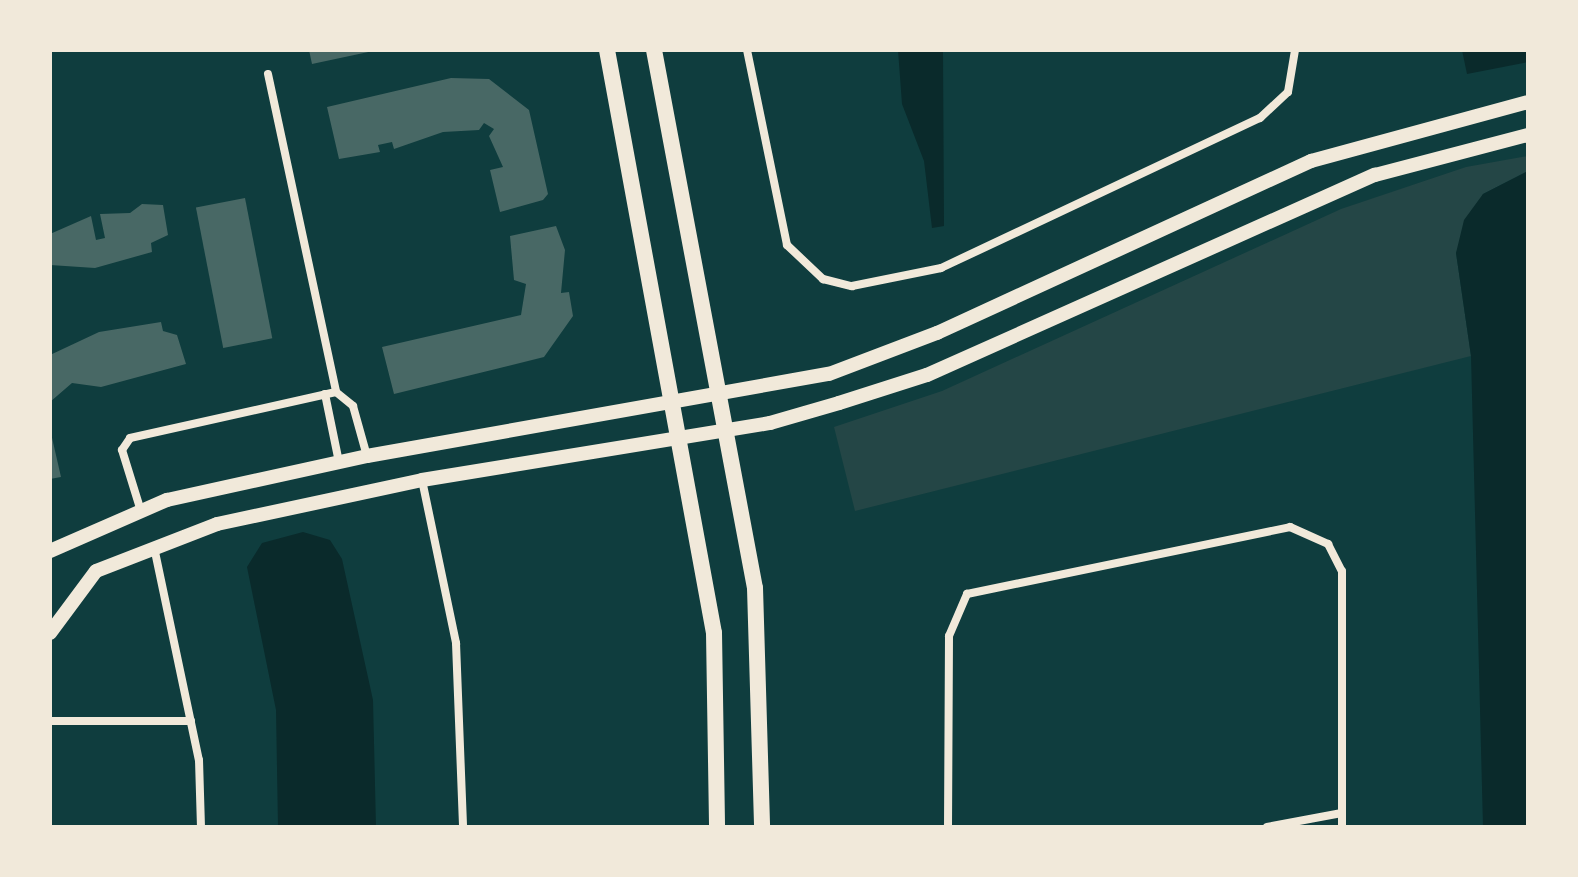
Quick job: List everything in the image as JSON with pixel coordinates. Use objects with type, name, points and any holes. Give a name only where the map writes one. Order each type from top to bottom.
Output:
[{"type":"main road","points":[[607,50],[675,404],[714,633],[717,827]]},
{"type":"main road","points":[[654,50],[729,431],[762,644],[762,827]]},
{"type":"street","points":[[747,50],[787,245],[812,273],[852,286],[941,268],[1260,118],[1288,92],[1295,50]]},
{"type":"street","points":[[268,74],[336,392]]},
{"type":"street","points":[[50,551],[140,508],[339,462],[722,397],[829,374],[937,333],[1311,161],[1528,102]]},
{"type":"street","points":[[50,633],[96,571],[154,546],[289,505],[422,480],[729,431],[927,375],[1324,195],[1528,135]]},
{"type":"street","points":[[140,508],[122,453],[130,438],[336,392],[351,401],[367,456]]},
{"type":"street","points":[[325,394],[339,462]]},
{"type":"street","points":[[422,480],[456,643],[463,827]]},
{"type":"street","points":[[948,827],[949,636],[967,594],[987,585],[1290,527],[1328,544],[1342,571],[1342,827]]},
{"type":"street","points":[[154,546],[191,721],[201,827]]},
{"type":"street","points":[[50,721],[191,721]]},
{"type":"street","points":[[1267,827],[1342,813]]},
{"type":"shaded area","points":[[898,50],[943,50],[944,226],[932,228],[924,161],[902,104]]},
{"type":"shaded area","points":[[1462,50],[1528,50],[1528,62],[1467,74]]},
{"type":"shaded area","points":[[1528,156],[1528,171],[1483,194],[1456,253],[1471,356],[855,511],[834,427],[942,391],[1341,209],[1466,167]]},
{"type":"shaded area","points":[[1528,171],[1528,827],[1483,827],[1471,356],[1456,253],[1464,220],[1483,194]]},
{"type":"shaded area","points":[[303,532],[330,540],[342,559],[373,700],[376,827],[278,827],[276,710],[247,567],[262,543]]},
{"type":"building","points":[[309,50],[373,50],[373,51],[312,64]]},
{"type":"building","points":[[451,78],[489,79],[529,110],[548,194],[543,200],[500,212],[490,170],[503,167],[489,136],[494,129],[484,123],[479,130],[443,132],[394,149],[392,142],[378,145],[380,152],[339,159],[327,107]]},
{"type":"building","points":[[245,198],[272,338],[223,348],[196,208]]},
{"type":"building","points":[[142,204],[163,205],[168,235],[151,243],[152,252],[95,268],[50,265],[50,234],[91,216],[96,240],[105,238],[100,214],[130,213]]},
{"type":"building","points":[[556,226],[565,250],[561,293],[569,292],[573,316],[544,357],[394,394],[382,347],[521,315],[526,284],[514,280],[510,236]]},
{"type":"building","points":[[161,322],[163,331],[177,335],[186,364],[101,387],[72,383],[50,402],[50,355],[99,332]]},
{"type":"building","points":[[50,429],[61,477],[50,479]]}]
